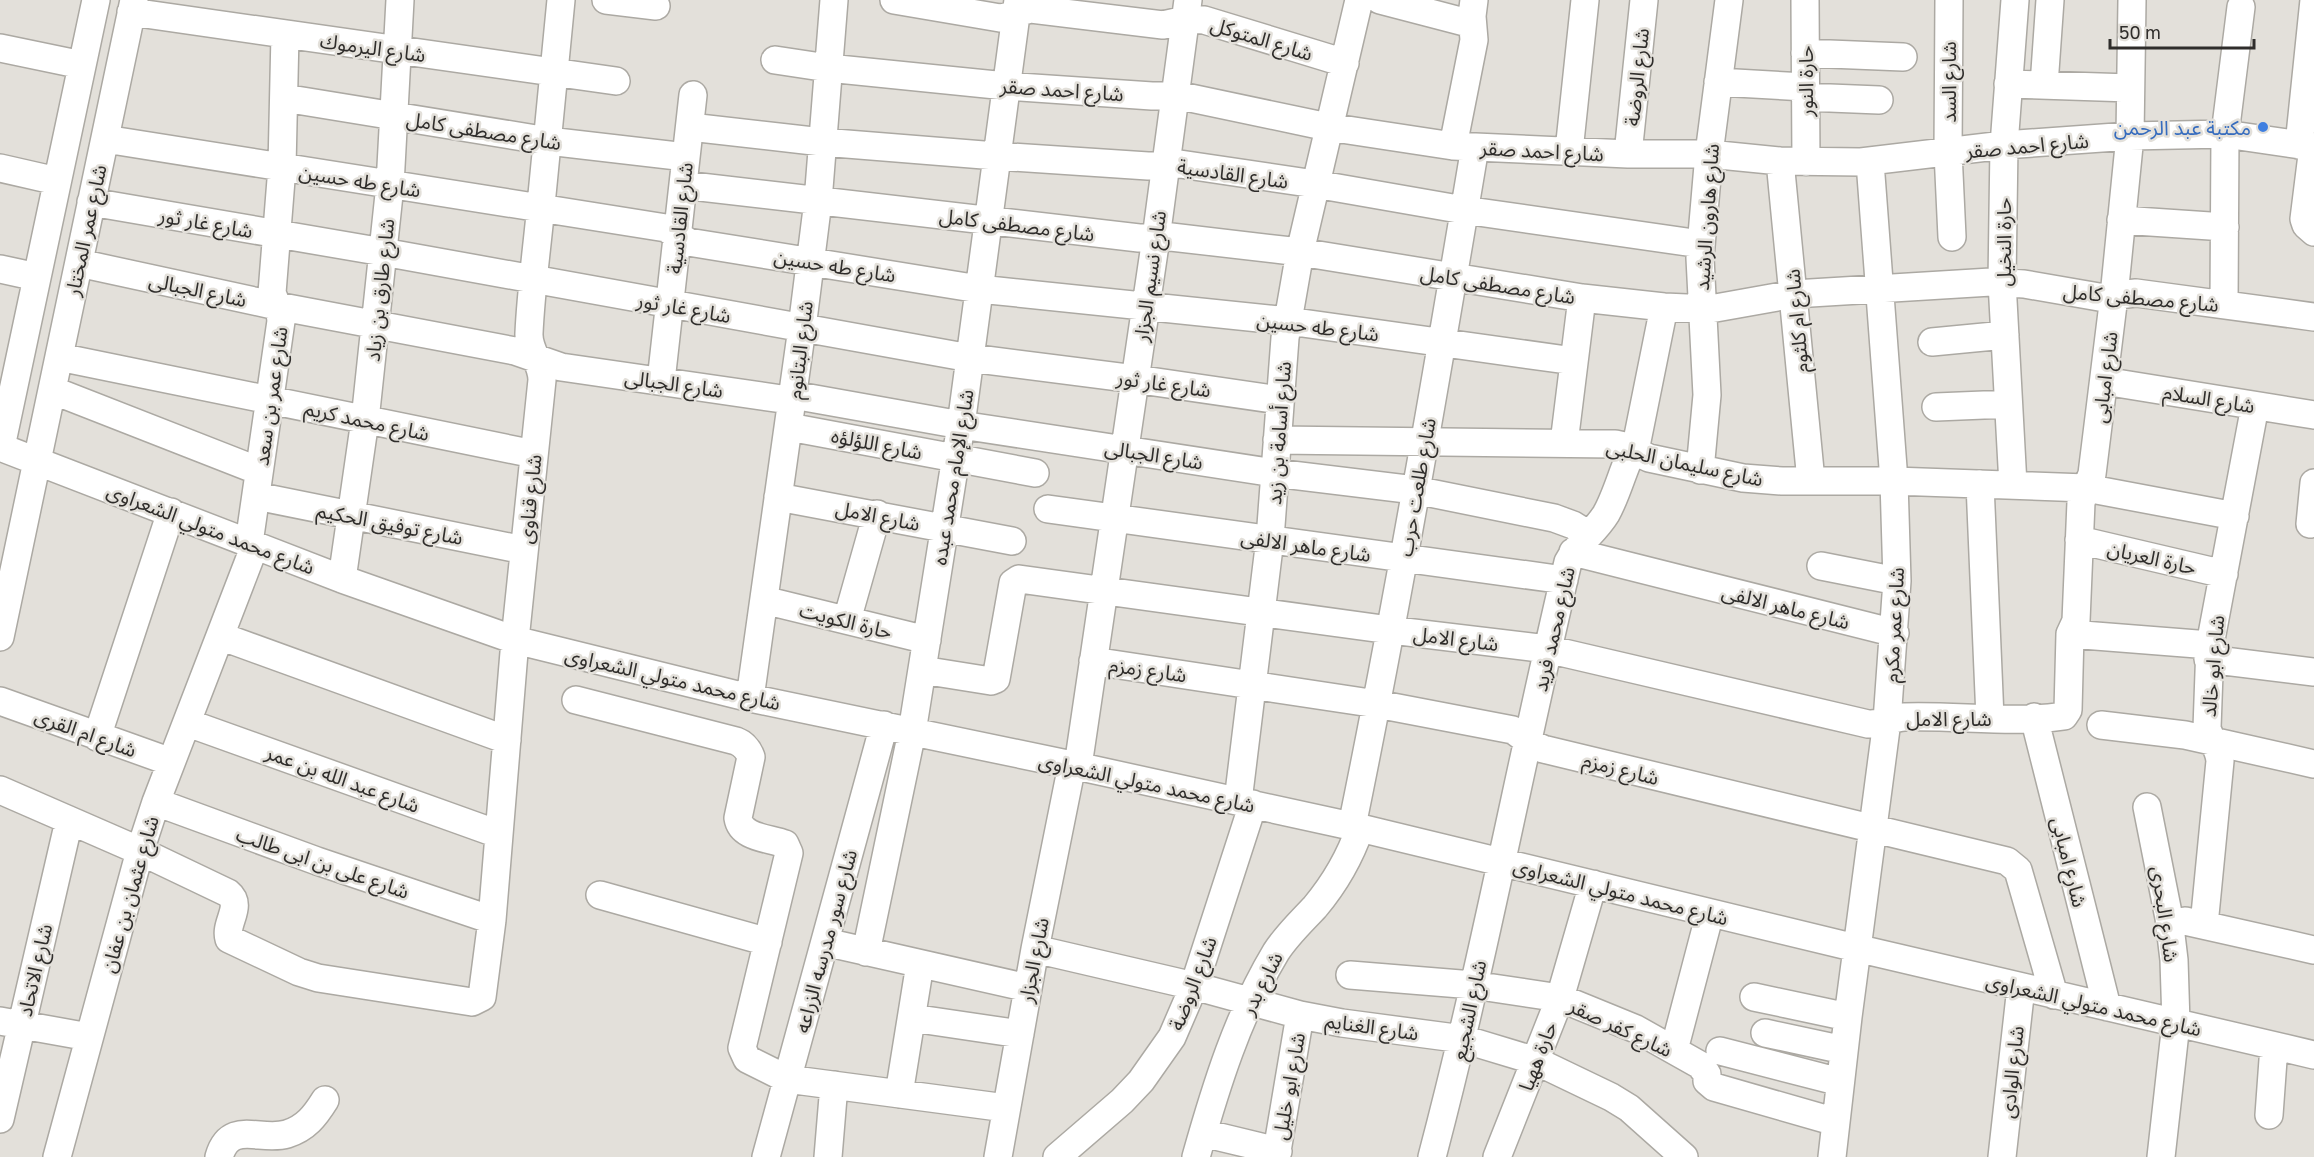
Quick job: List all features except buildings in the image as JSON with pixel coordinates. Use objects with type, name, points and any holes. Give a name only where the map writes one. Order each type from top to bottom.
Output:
[{"type":"street","points":[[1,447],[6,391],[37,277],[96,0]]},
{"type":"street","name":"شارع طارق بن زياد","points":[[342,579],[365,420],[390,185],[400,0]]},
{"type":"street","name":"شارع قناوى","points":[[140,851],[232,896],[236,906],[228,930],[229,939],[233,943],[280,964],[318,978],[472,1002],[480,1000],[483,993],[492,920],[515,640],[542,380],[542,373],[529,345],[532,279],[561,0]]},
{"type":"street","points":[[606,0],[656,6]]},
{"type":"street","name":"شارع البتانوم","points":[[750,698],[793,398],[818,201],[834,0]]},
{"type":"street","name":"شارع المتوكل","points":[[894,0],[1000,18],[1017,7],[1163,25],[1186,11],[1204,20],[1345,63]]},
{"type":"street","name":"شارع أسامة بن زيد","points":[[1245,803],[1253,685],[1270,540],[1279,400],[1288,321],[1315,184],[1359,0]]},
{"type":"street","points":[[1380,0],[1473,12]]},
{"type":"street","points":[[1569,151],[1585,0]]},
{"type":"street","name":"شارع الروضة","points":[[1628,153],[1644,0]]},
{"type":"street","name":"شارع هارون الرشيد","points":[[1700,470],[1707,395],[1701,309],[1701,244],[1709,154],[1729,0]]},
{"type":"street","name":"حارة النور","points":[[1793,162],[1805,92],[1805,0]]},
{"type":"street","name":"شارع السد","points":[[1948,0],[1948,152],[1953,237]]},
{"type":"street","name":"حارة النخيل","points":[[2013,484],[2002,282],[2004,145],[2015,0]]},
{"type":"street","points":[[2044,85],[2050,0]]},
{"type":"street","name":"شارع امبابى","points":[[2066,714],[2070,634],[2076,621],[2081,502],[2092,474],[2114,296],[2130,136],[2132,0]]},
{"type":"street","points":[[2314,0],[2304,219],[2306,225],[2314,232]]},
{"type":"street","name":"شارع اليرموك","points":[[132,6],[285,34],[616,81]]},
{"type":"street","name":"شارع عمر المختار","points":[[0,638],[7,575],[37,461],[132,6]]},
{"type":"street","name":"شارع الإمام محمد عبده","points":[[866,951],[912,732],[927,640],[970,358],[1017,7]]},
{"type":"street","points":[[2224,304],[2225,134],[2241,7]]},
{"type":"street","name":"شارع نسيم الجزار","points":[[1075,765],[1115,518],[1186,11]]},
{"type":"street","name":"شارع طلعت حرب","points":[[1356,827],[1402,558],[1443,341],[1464,210],[1464,146],[1474,40],[1473,12]]},
{"type":"street","name":"شارع عمر بن سعد","points":[[252,544],[257,484],[281,321],[272,293],[282,168],[285,34]]},
{"type":"street","points":[[0,48],[82,65]]},
{"type":"street","points":[[1805,53],[1903,57]]},
{"type":"street","name":"شارع احمد صقر","points":[[775,60],[828,68],[1006,86],[1189,97],[1328,127],[1464,146],[1709,154],[1793,162],[1870,162],[2004,145],[2130,136],[2225,134],[2309,146]]},
{"type":"street","points":[[1718,82],[1879,100]]},
{"type":"street","points":[[2008,84],[2130,88]]},
{"type":"street","name":"شارع القادسية","points":[[661,381],[693,95]]},
{"type":"street","name":"شارع مصطفى كامل","points":[[284,98],[548,141],[686,157]]},
{"type":"street","name":"شارع القادسية","points":[[690,126],[822,142],[996,156],[1148,166],[1180,164],[1315,184],[1464,210],[1701,244]]},
{"type":"street","name":"شارع طه حسين","points":[[105,139],[666,228],[688,242],[979,289],[1288,321],[1574,361]]},
{"type":"street","name":"شارع ام كلثوم","points":[[1793,162],[1794,294],[1811,481]]},
{"type":"street","name":"شارع عمر مكرم","points":[[1832,1157],[1856,948],[1887,721],[1897,581],[1894,481],[1870,162]]},
{"type":"street","points":[[0,168],[57,181]]},
{"type":"street","name":"شارع مصطفى كامل","points":[[682,184],[1139,238],[1171,237],[1300,252],[1582,298],[1664,307],[1701,309],[1794,294],[2002,282],[2099,297],[2136,293],[2314,317]]},
{"type":"street","name":"شارع غار ثور","points":[[91,202],[970,358],[1279,400]]},
{"type":"street","points":[[2121,220],[2224,227]]},
{"type":"street","name":"شارع الجبالى","points":[[79,263],[277,306],[515,351],[561,367],[782,399],[804,397],[960,425],[1275,473],[1415,490]]},
{"type":"street","points":[[0,269],[37,277]]},
{"type":"street","points":[[1563,442],[1582,298]]},
{"type":"street","name":"شارع محمد فريد","points":[[1500,862],[1564,580],[1581,544],[1606,514],[1640,432],[1664,307]]},
{"type":"street","points":[[1932,342],[2005,334]]},
{"type":"street","name":"شارع محمد كريم","points":[[59,357],[534,454]]},
{"type":"street","name":"شارع السلام","points":[[2104,381],[2314,415]]},
{"type":"street","name":"شارع توفيق الحكيم","points":[[52,390],[257,484],[351,516],[524,550]]},
{"type":"street","points":[[1936,407],[2008,404]]},
{"type":"street","name":"شارع ابو خالد","points":[[2204,926],[2220,761],[2218,747],[2209,735],[2206,720],[2209,652],[2256,406]]},
{"type":"street","name":"شارع اللؤلؤه","points":[[789,427],[1035,473]]},
{"type":"street","name":"شارع سليمان الحلبى","points":[[1277,440],[1615,444],[1648,458],[1753,479],[2013,484],[2086,488],[2235,516]]},
{"type":"street","name":"شارع محمد متولي الشعراوى","points":[[1,447],[342,579],[515,640],[750,698],[1075,765],[1356,827],[1856,948],[2314,1055]]},
{"type":"street","points":[[2310,524],[2314,483]]},
{"type":"street","points":[[1980,484],[1990,718]]},
{"type":"street","name":"شارع ماهر الالفى","points":[[1415,490],[1554,518],[1573,525],[1581,544],[1895,633]]},
{"type":"street","name":"شارع الامل","points":[[778,497],[1012,541]]},
{"type":"street","name":"شارع ماهر الالفى","points":[[1048,508],[1564,580]]},
{"type":"street","points":[[98,736],[171,512]]},
{"type":"street","points":[[847,620],[877,514]]},
{"type":"street","name":"حارة العريان","points":[[2079,540],[2224,574]]},
{"type":"street","name":"شارع عثمان بن عفان","points":[[57,1157],[140,851],[252,544]]},
{"type":"street","points":[[1821,566],[1897,581]]},
{"type":"street","name":"شارع الامل","points":[[922,670],[991,681],[996,679],[1013,583],[1017,580],[1547,649],[1868,724],[1905,717],[1990,718],[2066,714]]},
{"type":"street","name":"حارة الكويت","points":[[764,600],[927,640]]},
{"type":"street","points":[[2070,634],[2209,652],[2314,672]]},
{"type":"street","points":[[220,636],[507,740]]},
{"type":"street","name":"شارع زمزم","points":[[1093,661],[1377,704],[1513,730],[1543,749],[2007,861],[2018,870],[2054,995]]},
{"type":"street","points":[[576,700],[736,741],[742,743],[752,757],[738,818],[739,824],[747,833],[785,844],[789,853],[742,1048],[747,1059],[787,1079],[1006,1108]]},
{"type":"street","name":"شارع ام القرى","points":[[0,701],[171,762]]},
{"type":"street","name":"شارع امبابى","points":[[2034,717],[2107,1007]]},
{"type":"street","name":"شارع عبد الله بن عمر","points":[[188,723],[498,834]]},
{"type":"street","name":"شارع سور مدرسه الزراعه","points":[[766,1157],[884,725]]},
{"type":"street","points":[[2101,725],[2185,735],[2314,764]]},
{"type":"street","name":"شارع الجزار","points":[[998,1157],[1035,949],[1075,765]]},
{"type":"street","points":[[0,790],[140,851]]},
{"type":"street","name":"شارع على بن ابى طالب","points":[[156,802],[317,861],[492,920]]},
{"type":"street","name":"شارع الروضة","points":[[1057,1157],[1141,1082],[1172,1037],[1194,986],[1245,803]]},
{"type":"street","name":"شارع البحرى","points":[[2147,807],[2169,918],[2174,960],[2176,1023],[2161,1157]]},
{"type":"street","name":"شارع الاتحاد","points":[[0,1119],[10,1023],[69,821]]},
{"type":"street","name":"شارع بدر","points":[[1200,1145],[1225,1062],[1249,1002],[1287,936],[1314,908],[1337,876],[1354,844],[1356,827]]},
{"type":"street","name":"شارع الشجيع","points":[[1432,1157],[1463,1039],[1500,862]]},
{"type":"street","name":"حارة ههيا","points":[[1497,1157],[1560,998],[1593,884]]},
{"type":"street","points":[[600,896],[768,942]]},
{"type":"street","points":[[1674,1050],[1710,913]]},
{"type":"street","points":[[2169,918],[2314,950]]},
{"type":"street","points":[[825,942],[1028,988]]},
{"type":"street","name":"شارع الغنايم","points":[[1035,949],[1194,986],[1300,1015],[1463,1039],[1536,1061],[1629,1108],[1684,1157]]},
{"type":"street","points":[[899,1094],[920,964]]},
{"type":"street","name":"شارع كفر صقر","points":[[1350,975],[1473,985],[1560,998],[1636,1029],[1674,1050],[1704,1069],[1707,1081],[1714,1088],[1836,1122]]},
{"type":"street","name":"شارع الوادى","points":[[2002,1157],[2021,987]]},
{"type":"street","points":[[1754,997],[1848,1017]]},
{"type":"street","name":"شارع ابو خليل","points":[[1277,1154],[1300,1015]]},
{"type":"street","points":[[912,1018],[1020,1034]]},
{"type":"street","points":[[10,1023],[89,1037]]},
{"type":"street","points":[[1765,1033],[1844,1050]]},
{"type":"street","points":[[2269,1115],[2274,1046]]},
{"type":"street","points":[[1720,1051],[1840,1082]]},
{"type":"street","points":[[828,1157],[834,1085]]},
{"type":"street","points":[[219,1157],[226,1140],[240,1134],[277,1136],[303,1127],[312,1119],[325,1100]]},
{"type":"street","points":[[1200,1145],[1277,1154]]},
{"type":"place","name":"مكتبة عبد الرحمن","points":[[2263,127]]}]
